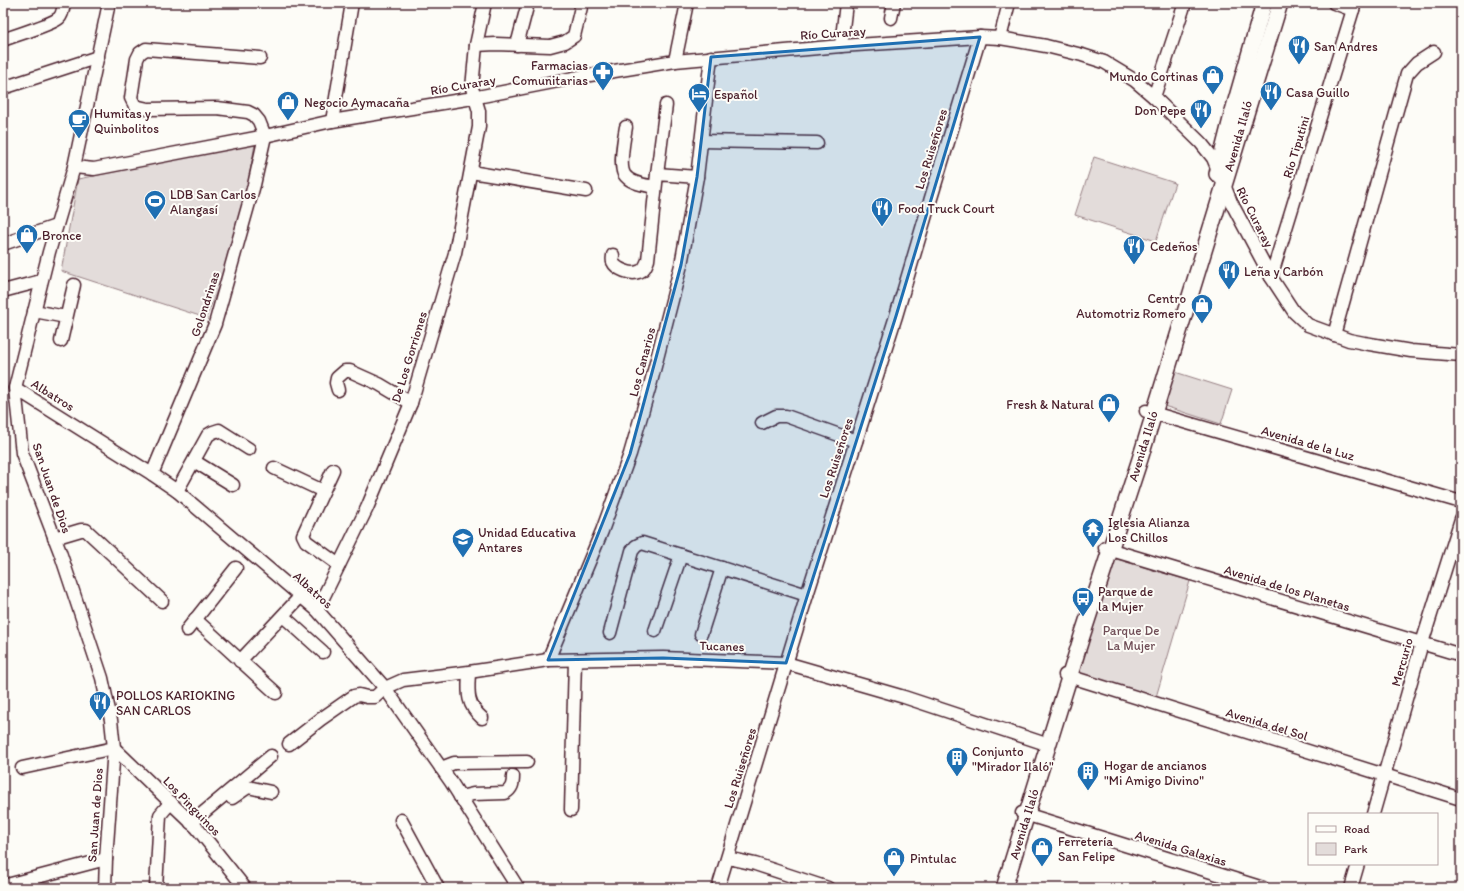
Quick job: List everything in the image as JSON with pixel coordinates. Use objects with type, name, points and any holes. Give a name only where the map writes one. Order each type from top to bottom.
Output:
[{"type":"main road","name":"Avenida Ilaló","points":[[1150,412],[1217,178],[1264,3]]},
{"type":"main road","name":"Avenida Ilaló","points":[[1004,888],[1037,762],[1046,744],[1150,412],[1224,185],[1280,3]]},
{"type":"main road","name":"Avenida Ilaló","points":[[999,888],[1024,814]]},
{"type":"street","points":[[3,40],[49,23],[59,17],[63,10],[64,3]]},
{"type":"street","name":"San Juan de Dios","points":[[105,888],[114,748],[111,720],[102,678],[54,538],[22,453],[16,388],[41,282],[74,167],[109,3]]},
{"type":"street","points":[[332,121],[352,3]]},
{"type":"street","name":"De Los Gorriones","points":[[317,610],[367,508],[411,403],[455,253],[479,127],[479,111],[472,88],[476,45],[485,3]]},
{"type":"street","points":[[517,45],[528,3]]},
{"type":"street","points":[[476,45],[550,46],[565,42],[574,36],[582,3]]},
{"type":"street","points":[[675,61],[687,3]]},
{"type":"street","points":[[841,46],[846,3]]},
{"type":"street","points":[[891,18],[894,3]]},
{"type":"street","points":[[1000,38],[1009,3]]},
{"type":"street","points":[[1154,97],[1185,3]]},
{"type":"street","points":[[1334,3],[1354,6]]},
{"type":"street","name":"Río Tiputini","points":[[1271,277],[1354,6]]},
{"type":"street","name":"Río Curaray","points":[[74,167],[94,169],[265,136],[332,121],[476,98],[584,76],[675,61],[841,46],[980,37],[1000,38],[1059,49],[1104,62],[1134,80],[1154,97],[1201,143],[1213,158],[1231,202],[1271,277],[1294,312],[1308,325],[1364,344],[1411,351],[1461,355]]},
{"type":"street","name":"Los Ruiseñores","points":[[718,888],[807,595],[896,316],[980,37]]},
{"type":"street","points":[[260,58],[146,49],[140,53],[137,59],[131,98],[135,106],[148,109],[217,108],[248,112],[260,121],[265,136]]},
{"type":"street","points":[[1334,335],[1406,74],[1417,63],[1434,52]]},
{"type":"street","points":[[3,88],[98,56]]},
{"type":"street","name":"Los Canarios","points":[[548,660],[602,531],[630,454],[651,382],[681,265],[697,177],[711,57]]},
{"type":"street","points":[[613,255],[613,262],[619,268],[629,272],[638,272],[644,268],[648,260],[655,187],[666,105]]},
{"type":"street","points":[[626,127],[622,166],[624,174],[630,180],[655,187]]},
{"type":"street","name":"Golondrinas","points":[[152,474],[215,324],[254,185],[265,136]]},
{"type":"street","points":[[701,141],[818,144]]},
{"type":"street","points":[[471,172],[586,191]]},
{"type":"street","points":[[657,174],[697,177]]},
{"type":"street","points":[[3,244],[56,226]]},
{"type":"street","points":[[3,291],[41,282]]},
{"type":"street","points":[[61,342],[74,285]]},
{"type":"street","points":[[34,311],[66,317]]},
{"type":"street","points":[[338,390],[336,383],[337,378],[345,371],[350,371],[379,384],[411,403]]},
{"type":"street","name":"Albatros","points":[[16,388],[177,491],[317,610],[385,688],[441,768],[518,888]]},
{"type":"street","name":"Avenida de la Luz","points":[[1150,412],[1461,502]]},
{"type":"street","points":[[762,423],[776,416],[786,416],[856,441]]},
{"type":"street","points":[[177,491],[208,435],[213,432],[219,430],[249,449]]},
{"type":"street","points":[[194,461],[233,485]]},
{"type":"street","points":[[274,468],[323,491]]},
{"type":"street","points":[[333,470],[304,535],[306,541],[339,565]]},
{"type":"street","name":"Mercurio","points":[[1373,813],[1422,643],[1461,519]]},
{"type":"street","points":[[54,538],[81,530],[86,530],[162,602]]},
{"type":"street","points":[[610,633],[632,551],[636,546],[642,543],[807,595]]},
{"type":"street","name":"Avenida de los Planetas","points":[[1108,549],[1461,655]]},
{"type":"street","points":[[655,632],[681,555]]},
{"type":"street","points":[[187,630],[236,568]]},
{"type":"street","points":[[701,634],[722,568]]},
{"type":"street","points":[[240,662],[300,597]]},
{"type":"street","points":[[283,616],[323,652]]},
{"type":"street","points":[[195,620],[276,693]]},
{"type":"street","name":"Tucanes","points":[[289,744],[348,699],[359,695],[375,697],[385,688],[403,680],[548,660],[663,658],[786,663],[904,697],[1046,744]]},
{"type":"street","points":[[571,810],[575,660]]},
{"type":"street","points":[[469,672],[470,702],[473,710],[482,718]]},
{"type":"street","name":"Avenida del Sol","points":[[1067,676],[1461,799]]},
{"type":"street","points":[[22,768],[114,748]]},
{"type":"street","name":"Los Pinguinos","points":[[114,748],[194,825],[245,888]]},
{"type":"street","points":[[194,825],[271,756]]},
{"type":"street","points":[[441,768],[454,763],[527,762]]},
{"type":"street","points":[[460,797],[472,794],[505,793],[510,790],[513,785],[513,776]]},
{"type":"street","points":[[194,825],[248,787],[271,792]]},
{"type":"street","points":[[156,888],[160,815],[171,802]]},
{"type":"street","name":"Avenida Galaxias","points":[[1024,814],[1263,888]]},
{"type":"street","points":[[402,820],[438,888]]},
{"type":"street","points":[[728,858],[755,864],[828,888]]},
{"type":"street","points":[[3,886],[106,859]]},
{"type":"street","points":[[1351,888],[1358,865]]},
{"type":"highlighted area","points":[[980,37],[896,316],[786,663],[663,658],[548,660],[630,454],[681,265],[697,177],[711,57]]},
{"type":"green space","name":"LDB San Carlos Alangasí","points":[[255,144],[247,188],[231,255],[206,318],[61,271],[78,179]]},
{"type":"green space","points":[[1094,157],[1175,183],[1156,241],[1075,215]]},
{"type":"green space","points":[[1175,372],[1232,390],[1221,424],[1164,406]]},
{"type":"green space","name":"Parque De La Mujer","points":[[1113,558],[1190,581],[1156,697],[1078,674]]},
{"type":"place","name":"San Andres","points":[[1299,66]]},
{"type":"place","name":"Farmacias Comunitarias","points":[[603,92]]},
{"type":"place","name":"Mundo Cortinas","points":[[1213,96]]},
{"type":"place","name":"Casa Guillo","points":[[1271,112]]},
{"type":"place","name":"Español","points":[[699,114]]},
{"type":"place","name":"Negocio Aymacaña","points":[[288,122]]},
{"type":"place","name":"Don Pepe","points":[[1201,130]]},
{"type":"place","name":"Humitas y Quinbolitos","points":[[79,140]]},
{"type":"place","name":"LDB San Carlos Alangasí","points":[[155,220]]},
{"type":"place","name":"Food Truck Court","points":[[882,228]]},
{"type":"place","name":"Bronce","points":[[27,254]]},
{"type":"place","name":"Cedeños","points":[[1134,266]]},
{"type":"place","name":"Leña y Carbón","points":[[1229,290]]},
{"type":"place","name":"Centro Automotriz Romero","points":[[1202,324]]},
{"type":"place","name":"Fresh & Natural","points":[[1109,424]]},
{"type":"place","name":"Iglesia Alianza Los Chillos","points":[[1093,548]]},
{"type":"place","name":"Unidad Educativa Antares","points":[[463,558]]},
{"type":"place","name":"Parque de la Mujer","points":[[1083,618]]},
{"type":"place","name":"POLLOS KARIOKING SAN CARLOS","points":[[100,722]]},
{"type":"place","name":"Conjunto \"Mirador Ilaló\"","points":[[957,778]]},
{"type":"place","name":"Hogar de ancianos \"Mi Amigo Divino\"","points":[[1088,792]]},
{"type":"place","name":"Ferretería San Felipe","points":[[1042,868]]},
{"type":"place","name":"Pintulac","points":[[894,878]]}]
